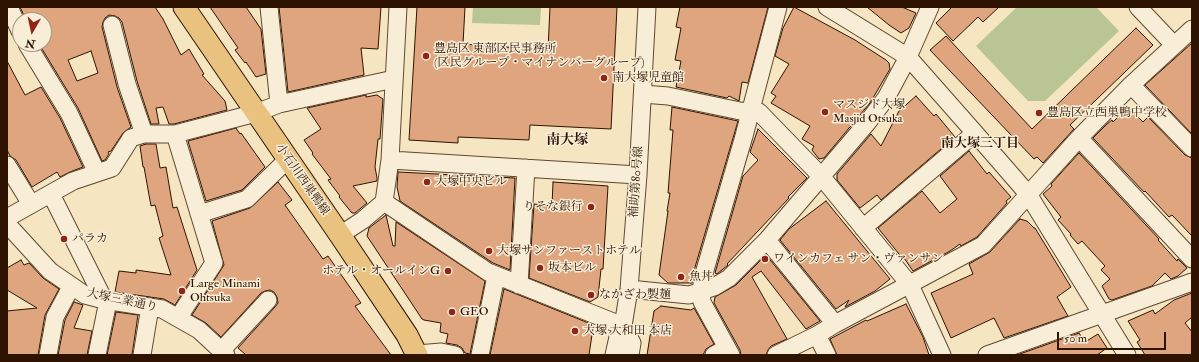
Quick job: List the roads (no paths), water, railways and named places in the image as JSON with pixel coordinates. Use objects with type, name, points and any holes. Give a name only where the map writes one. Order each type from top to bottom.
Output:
[{"type":"main road","name":"小石川西巣鴨線","points":[[184,7],[407,335],[417,355]]},
{"type":"street","points":[[269,7],[279,104]]},
{"type":"street","points":[[340,235],[363,220],[384,202],[390,160],[398,7]]},
{"type":"street","name":"補助第80号線","points":[[614,355],[618,337],[623,326],[629,289],[644,94],[647,7]]},
{"type":"street","points":[[724,353],[702,302],[701,292],[703,277],[778,7]]},
{"type":"street","points":[[827,7],[908,57],[976,133],[1028,194],[1127,355]]},
{"type":"street","points":[[629,289],[689,295],[714,287],[729,278],[766,240],[867,123],[886,98],[908,57],[930,7]]},
{"type":"street","points":[[1138,7],[1174,46]]},
{"type":"street","points":[[112,25],[127,84],[144,134]]},
{"type":"street","points":[[776,355],[817,335],[983,245],[1079,138],[1131,85],[1191,31]]},
{"type":"street","points":[[32,52],[69,113],[97,173]]},
{"type":"street","points":[[7,218],[74,181],[112,168],[131,138],[144,134],[175,134],[256,113],[279,104],[394,79]]},
{"type":"street","points":[[1131,85],[1192,148]]},
{"type":"street","points":[[644,94],[668,96],[750,112],[759,112],[821,176],[910,284],[942,355]]},
{"type":"street","points":[[863,228],[976,133]]},
{"type":"street","points":[[175,134],[214,263],[178,318]]},
{"type":"street","points":[[1079,138],[1192,259]]},
{"type":"street","points":[[199,214],[248,199],[288,159]]},
{"type":"street","points":[[390,160],[638,175]]},
{"type":"street","points":[[7,165],[31,204]]},
{"type":"street","points":[[519,285],[526,168]]},
{"type":"street","points":[[51,194],[106,300],[97,355]]},
{"type":"street","points":[[384,202],[488,272],[623,326],[632,343],[630,355]]},
{"type":"street","name":"大塚三業通り","points":[[7,224],[50,271],[71,287],[85,295],[162,309],[199,330],[224,353]]},
{"type":"street","points":[[766,240],[835,324]]},
{"type":"street","points":[[480,355],[496,276]]},
{"type":"street","points":[[987,355],[1192,282]]},
{"type":"street","points":[[48,355],[55,317],[71,287]]},
{"type":"street","points":[[224,353],[268,300]]},
{"type":"street","points":[[142,355],[150,308]]},
{"type":"street","points":[[817,335],[827,355]]},
{"type":"street","points":[[417,355],[441,352],[455,355]]},
{"type":"place","name":"豊島区 東部区民事務所 (区民グループ・マイナンバーグループ)","points":[[426,56]]},
{"type":"place","name":"南大塚児童館","points":[[604,78]]},
{"type":"place","name":"マスジド大塚 Masjid Otsuka","points":[[825,112]]},
{"type":"place","name":"豊島区立西巣鴨中学校","points":[[1039,113]]},
{"type":"place","name":"大塚中央ビル","points":[[427,182]]},
{"type":"place","name":"りそな銀行","points":[[591,207]]},
{"type":"place","name":"パラカ","points":[[64,239]]},
{"type":"place","name":"大塚サンファーストホテル","points":[[489,251]]},
{"type":"place","name":"ワインカフェ サン・ヴァンサン","points":[[765,259]]},
{"type":"place","name":"坂本ビル","points":[[540,268]]},
{"type":"place","name":"ホテル・オールインG","points":[[448,271]]},
{"type":"place","name":"魚丼","points":[[681,277]]},
{"type":"place","name":"Large Minami Ohtsuka","points":[[182,291]]},
{"type":"place","name":"なかざわ製麺","points":[[591,295]]},
{"type":"place","name":"GEO","points":[[452,312]]},
{"type":"place","name":"大塚 大和田 本店","points":[[575,331]]},
{"type":"district","name":"南大塚","points":[[567,141]]},
{"type":"district","name":"南大塚三丁目","points":[[980,144]]}]
